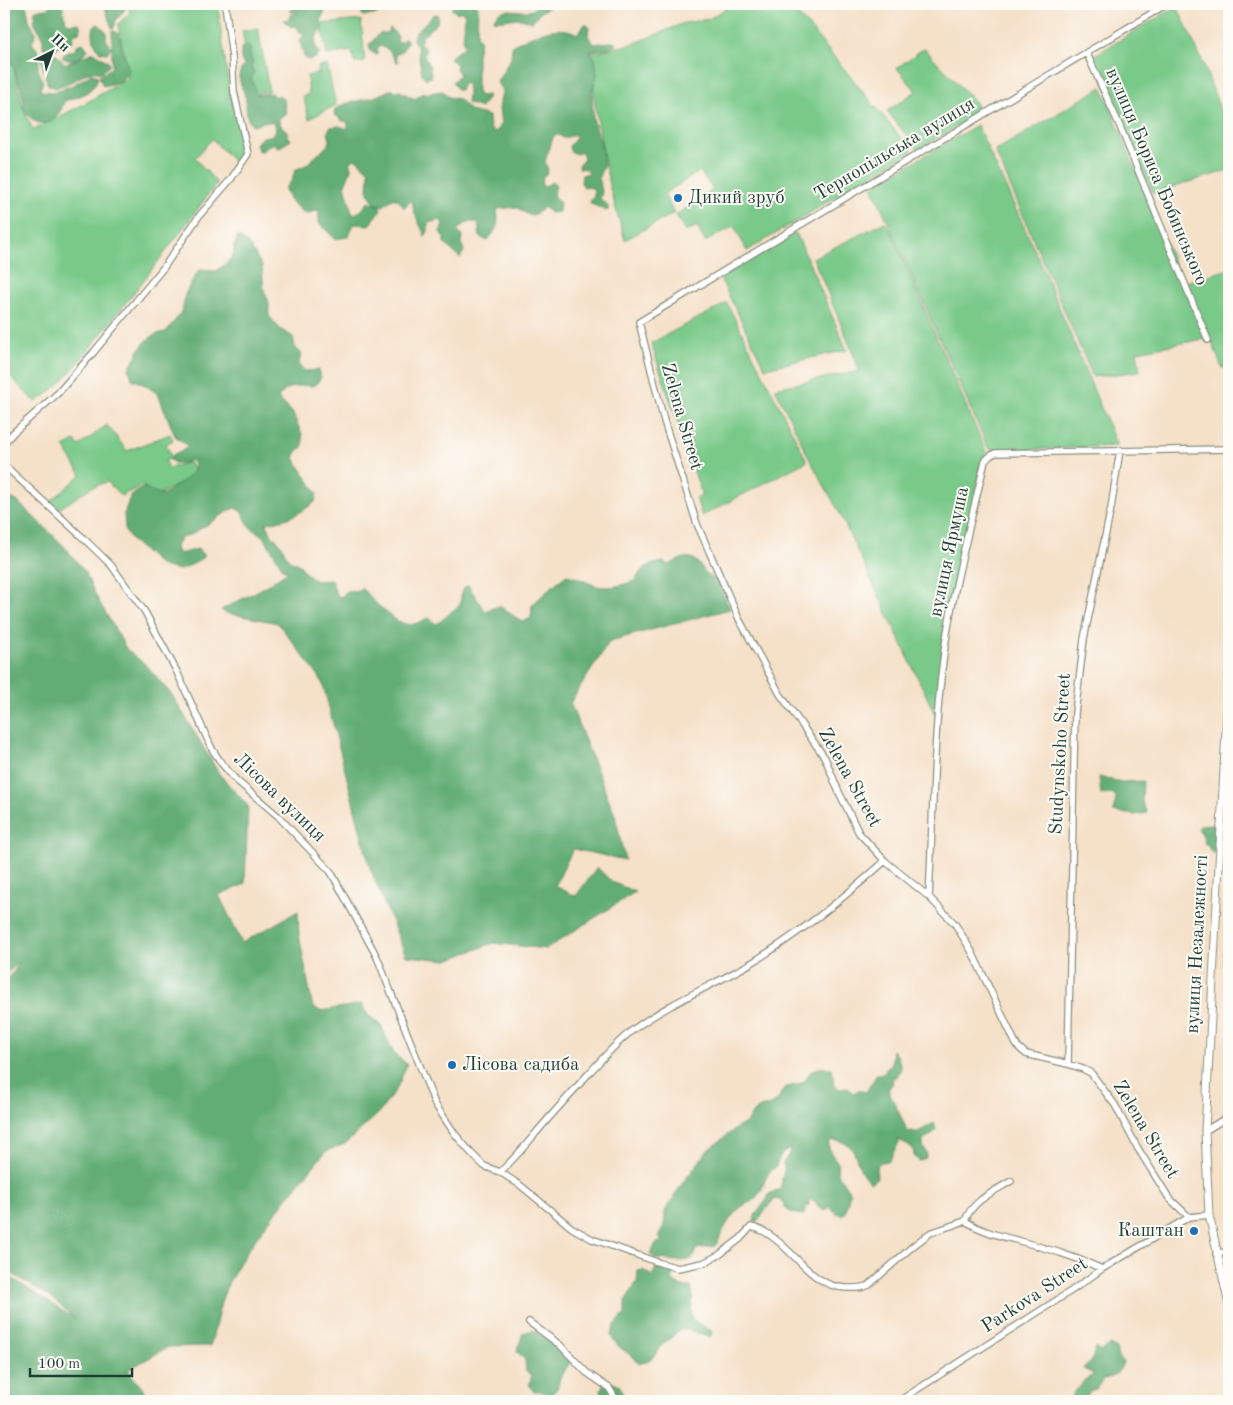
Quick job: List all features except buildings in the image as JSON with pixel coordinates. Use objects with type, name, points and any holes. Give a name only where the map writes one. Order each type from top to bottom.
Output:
[{"type":"street","points":[[4,443],[58,393],[93,353],[164,266],[248,154],[234,92],[225,4]]},
{"type":"street","name":"Тернопільська вулиця","points":[[639,322],[1087,54],[1167,4]]},
{"type":"street","name":"вулиця Бориса Бобинського","points":[[1087,54],[1118,122],[1208,340]]},
{"type":"street","name":"Zelena Street","points":[[639,322],[664,421],[697,524],[739,619],[780,694],[825,758],[859,833],[886,861],[929,897],[955,924],[972,952],[1017,1046],[1026,1054],[1082,1068],[1097,1080],[1115,1105],[1137,1147],[1169,1198],[1189,1217]]},
{"type":"street","name":"вулиця Ярмуша","points":[[929,897],[937,724],[942,668],[957,583],[985,461],[995,453],[1229,448]]},
{"type":"street","name":"Studynskoho Street","points":[[1068,1064],[1075,713],[1084,639],[1111,508],[1120,450]]},
{"type":"street","name":"Лісова вулиця","points":[[4,465],[111,566],[145,612],[177,672],[212,749],[222,764],[236,780],[278,816],[331,872],[377,957],[435,1104],[470,1153],[484,1166],[500,1172],[520,1185],[572,1228],[592,1239],[643,1258],[678,1268],[704,1263],[719,1255],[740,1239],[751,1227],[766,1233],[810,1271],[836,1288],[862,1288],[869,1285],[930,1233],[965,1221]]},
{"type":"street","name":"вулиця Незалежності","points":[[1229,674],[1206,1131],[1209,1215],[1216,1254],[1229,1305]]},
{"type":"street","points":[[500,1172],[616,1044],[672,1005],[704,990],[753,962],[852,891],[886,861]]},
{"type":"street","points":[[1206,1131],[1229,1116]]},
{"type":"street","points":[[1011,1181],[979,1201],[968,1211],[965,1221],[998,1236],[1059,1253],[1102,1269]]},
{"type":"street","points":[[1189,1217],[1209,1215]]},
{"type":"street","name":"Parkova Street","points":[[899,1401],[1071,1291],[1102,1269],[1189,1217]]},
{"type":"street","points":[[1216,1254],[1229,1251]]},
{"type":"street","points":[[529,1322],[560,1345],[586,1372],[609,1388],[617,1401]]},
{"type":"green space","points":[[4,4],[26,4],[29,20],[36,33],[32,43],[40,53],[38,69],[43,82],[41,91],[52,92],[71,86],[92,74],[98,76],[90,90],[80,96],[64,101],[57,115],[45,123],[33,120],[23,106],[22,94],[7,40]]},
{"type":"green space","points":[[51,4],[62,4],[66,22],[69,24],[79,23],[81,28],[79,32],[74,34],[72,42],[65,42],[53,50],[43,48],[43,39],[34,21],[36,10],[47,9]]},
{"type":"green space","points":[[110,4],[126,4],[128,6],[116,20],[114,28],[112,28],[105,8],[111,6]]},
{"type":"green space","points":[[128,4],[219,4],[230,97],[240,132],[241,147],[235,163],[212,139],[195,158],[217,183],[79,362],[63,380],[35,402],[4,370],[4,27],[23,108],[33,130],[84,104],[128,78],[118,24],[130,12]]},
{"type":"green space","points":[[365,4],[400,4],[374,15],[363,16],[360,9]]},
{"type":"green space","points":[[456,4],[476,4],[478,6],[477,36],[480,40],[477,55],[477,92],[480,96],[488,96],[481,108],[467,103],[467,83],[463,84],[460,90],[458,90],[452,82],[460,74],[456,69],[457,64],[450,59],[465,46],[463,42],[465,14],[451,9]]},
{"type":"green space","points":[[537,4],[555,4],[540,12],[532,22],[518,18],[495,21],[494,18],[500,12],[531,10]]},
{"type":"green space","points":[[733,4],[786,4],[806,23],[912,151],[747,251],[734,226],[705,242],[697,226],[685,232],[676,215],[713,190],[700,171],[664,194],[674,213],[625,240],[609,185],[595,105],[591,53],[633,44],[684,23],[709,19]]},
{"type":"green space","points":[[298,5],[313,10],[322,9],[325,11],[321,19],[322,29],[316,37],[315,45],[320,54],[316,58],[309,60],[304,57],[300,40],[304,35],[297,26],[291,27],[283,20],[288,20],[291,15],[298,13],[290,12],[290,10]]},
{"type":"green space","points":[[1177,6],[1204,65],[1229,134],[1229,170],[1153,193],[1093,56]]},
{"type":"green space","points":[[436,14],[438,15],[437,23],[422,36],[420,43],[426,49],[424,55],[430,67],[431,77],[426,79],[422,74],[417,46],[413,39],[414,34]]},
{"type":"green space","points":[[361,20],[365,62],[354,63],[352,51],[327,55],[321,24]]},
{"type":"green space","points":[[586,23],[589,27],[588,36],[594,44],[612,42],[617,44],[590,52],[595,58],[597,76],[592,91],[593,118],[601,143],[604,166],[599,176],[602,192],[600,199],[607,205],[609,209],[607,211],[591,204],[590,199],[594,195],[594,190],[584,187],[581,183],[582,175],[589,173],[586,169],[579,168],[584,159],[583,154],[570,151],[569,146],[577,137],[575,135],[563,138],[559,135],[554,135],[545,161],[548,170],[543,176],[541,186],[552,182],[556,186],[553,195],[560,203],[559,212],[550,213],[544,207],[531,215],[517,207],[497,209],[497,226],[487,241],[480,237],[478,222],[468,222],[457,230],[462,235],[461,243],[464,251],[460,258],[444,243],[444,238],[440,232],[443,224],[440,220],[428,223],[428,232],[425,236],[411,201],[404,208],[397,199],[392,199],[384,206],[375,204],[368,192],[369,171],[356,159],[351,161],[351,169],[345,185],[352,213],[361,211],[368,202],[380,206],[381,211],[370,225],[354,224],[348,237],[335,239],[319,223],[319,210],[305,214],[287,196],[285,188],[292,180],[295,170],[306,165],[328,145],[330,127],[339,126],[348,129],[348,122],[343,121],[334,114],[335,109],[344,104],[374,97],[390,90],[400,91],[415,99],[421,94],[443,91],[448,97],[459,99],[471,111],[489,116],[490,129],[494,132],[497,131],[501,125],[499,108],[502,91],[497,82],[511,58],[512,46],[527,38],[553,30],[562,29],[577,34]]},
{"type":"green space","points":[[98,24],[107,32],[106,39],[111,47],[107,53],[100,52],[94,40],[94,26]]},
{"type":"green space","points":[[258,28],[269,91],[254,94],[242,31]]},
{"type":"green space","points":[[390,28],[398,36],[397,41],[401,42],[405,38],[408,41],[402,51],[395,55],[398,62],[396,62],[389,50],[380,46],[377,47],[377,55],[370,51],[369,44],[380,33],[387,33]]},
{"type":"green space","points":[[112,30],[118,33],[129,71],[120,82],[103,86],[99,77],[112,67]]},
{"type":"green space","points":[[83,43],[88,50],[80,57],[71,60],[62,57],[67,51],[74,51],[77,45]]},
{"type":"green space","points":[[247,45],[250,49],[253,63],[251,66],[254,72],[251,80],[255,87],[255,92],[258,95],[271,93],[275,97],[279,95],[284,100],[286,113],[278,119],[281,126],[287,131],[287,137],[291,140],[278,148],[274,143],[261,152],[256,145],[257,143],[266,136],[271,136],[276,130],[273,122],[263,122],[254,126],[248,120],[245,96],[239,77],[240,71],[244,66],[241,59],[241,48]]},
{"type":"green space","points":[[924,48],[974,101],[980,112],[918,150],[887,111],[916,91],[897,68]]},
{"type":"green space","points":[[46,51],[56,54],[65,64],[94,52],[109,62],[110,65],[101,73],[94,71],[87,73],[56,88],[48,85],[43,69],[41,55]]},
{"type":"green space","points":[[327,65],[336,105],[309,119],[303,96],[309,94],[307,76],[319,73],[318,67]]},
{"type":"green space","points":[[1102,87],[1205,339],[1137,351],[1140,371],[1093,377],[995,151]]},
{"type":"green space","points":[[977,125],[1041,264],[1117,446],[993,451],[988,448],[872,186]]},
{"type":"green space","points":[[885,222],[987,454],[983,460],[943,637],[938,713],[935,714],[838,510],[809,458],[775,388],[859,371],[813,258]]},
{"type":"green space","points":[[796,233],[847,350],[765,368],[720,278]]},
{"type":"green space","points":[[238,237],[248,243],[262,266],[264,290],[269,303],[269,316],[280,329],[293,337],[295,347],[301,353],[299,364],[304,371],[319,370],[321,378],[314,386],[299,386],[285,390],[278,398],[292,412],[302,434],[303,446],[294,458],[317,493],[315,502],[292,516],[266,523],[272,535],[282,546],[288,559],[301,566],[303,571],[316,581],[332,580],[336,595],[341,597],[347,591],[357,592],[361,588],[393,618],[407,624],[429,618],[436,624],[460,605],[462,590],[468,585],[485,611],[499,606],[523,622],[531,618],[532,605],[567,575],[597,586],[612,587],[636,580],[643,569],[650,565],[663,562],[669,565],[680,559],[692,558],[709,576],[717,580],[730,609],[610,641],[570,703],[615,815],[625,860],[573,849],[555,886],[576,896],[597,867],[612,882],[635,892],[546,949],[493,943],[448,960],[406,956],[370,868],[322,681],[278,623],[226,613],[221,610],[261,589],[288,571],[283,569],[264,537],[250,527],[241,511],[234,508],[192,534],[181,538],[175,547],[179,554],[198,549],[204,556],[197,562],[180,570],[160,565],[131,540],[125,531],[124,514],[130,497],[143,487],[162,495],[181,483],[195,470],[193,462],[190,460],[184,463],[174,463],[169,459],[188,446],[175,436],[158,394],[132,379],[129,369],[147,340],[159,333],[166,332],[179,315],[183,308],[185,294],[199,270],[216,271],[226,264],[234,254],[234,246]]},
{"type":"green space","points":[[1229,269],[1229,369],[1222,368],[1186,282]]},
{"type":"green space","points":[[727,303],[807,461],[702,516],[696,498],[702,495],[651,343]]},
{"type":"green space","points":[[107,425],[127,451],[170,434],[173,440],[166,444],[172,458],[165,461],[169,468],[189,462],[197,475],[151,498],[143,485],[121,496],[107,482],[90,488],[56,511],[49,503],[81,475],[64,447],[75,441],[79,446]]},
{"type":"green space","points":[[4,495],[17,501],[64,546],[85,572],[97,598],[127,650],[146,665],[172,695],[220,775],[248,806],[245,884],[219,895],[242,943],[298,911],[299,935],[313,1008],[321,1011],[361,1004],[368,1015],[381,1025],[394,1054],[407,1064],[397,1088],[379,1113],[345,1144],[326,1151],[275,1213],[251,1246],[226,1288],[210,1346],[168,1347],[128,1370],[152,1401],[4,1401],[4,1273],[75,1319],[52,1298],[4,1269],[4,981],[14,971],[19,962],[4,976]]},
{"type":"green space","points":[[1099,777],[1122,782],[1143,781],[1142,802],[1147,813],[1134,815],[1113,812],[1116,799],[1113,793],[1101,795]]},
{"type":"green space","points":[[1201,825],[1215,825],[1216,836],[1213,854],[1208,844],[1205,844],[1198,828]]},
{"type":"green space","points":[[1229,876],[1229,964],[1223,965],[1226,934]]},
{"type":"green space","points":[[893,1050],[898,1057],[901,1068],[897,1076],[893,1078],[892,1085],[888,1089],[908,1132],[918,1132],[934,1123],[936,1129],[932,1135],[923,1139],[923,1146],[927,1154],[925,1159],[919,1161],[914,1156],[913,1149],[898,1139],[899,1142],[889,1161],[881,1162],[876,1167],[877,1178],[871,1182],[861,1170],[849,1146],[832,1140],[829,1143],[829,1150],[838,1163],[837,1171],[850,1193],[845,1213],[841,1215],[836,1213],[830,1207],[825,1211],[819,1208],[815,1201],[809,1199],[809,1205],[805,1208],[804,1215],[796,1214],[790,1212],[782,1201],[776,1199],[754,1224],[758,1211],[769,1194],[781,1187],[784,1170],[783,1163],[792,1149],[785,1151],[781,1155],[776,1167],[768,1174],[761,1191],[752,1202],[746,1204],[735,1213],[716,1246],[696,1249],[693,1258],[688,1260],[655,1259],[650,1253],[656,1244],[662,1241],[659,1237],[664,1227],[665,1211],[682,1184],[708,1150],[746,1123],[753,1113],[760,1108],[773,1104],[786,1087],[797,1085],[806,1080],[813,1070],[832,1068],[834,1085],[843,1089],[847,1087],[854,1093],[858,1090],[866,1092],[877,1074],[884,1074],[887,1068],[891,1066]]},
{"type":"green space","points":[[665,1267],[673,1272],[672,1280],[681,1287],[691,1287],[693,1295],[692,1320],[712,1331],[711,1337],[688,1330],[680,1330],[660,1347],[654,1356],[646,1362],[639,1363],[616,1344],[611,1335],[615,1325],[625,1314],[625,1301],[637,1282],[638,1271],[643,1270],[652,1276],[656,1268]]},
{"type":"green space","points":[[533,1330],[559,1348],[565,1357],[570,1359],[568,1366],[560,1377],[557,1388],[549,1395],[540,1391],[533,1391],[529,1384],[532,1375],[526,1372],[525,1360],[517,1351],[523,1333]]},
{"type":"green space","points":[[1111,1345],[1117,1350],[1117,1355],[1123,1362],[1118,1372],[1113,1376],[1103,1379],[1096,1389],[1090,1391],[1083,1401],[1072,1398],[1071,1396],[1083,1382],[1094,1374],[1083,1369],[1091,1363],[1096,1347],[1099,1352]]},
{"type":"green space","points":[[609,1381],[620,1386],[625,1401],[604,1401],[601,1389],[604,1383]]},
{"type":"place","name":"Дикий зруб","points":[[678,198]]},
{"type":"place","name":"Лісова садиба","points":[[452,1065]]},
{"type":"place","name":"Каштан","points":[[1194,1231]]}]
